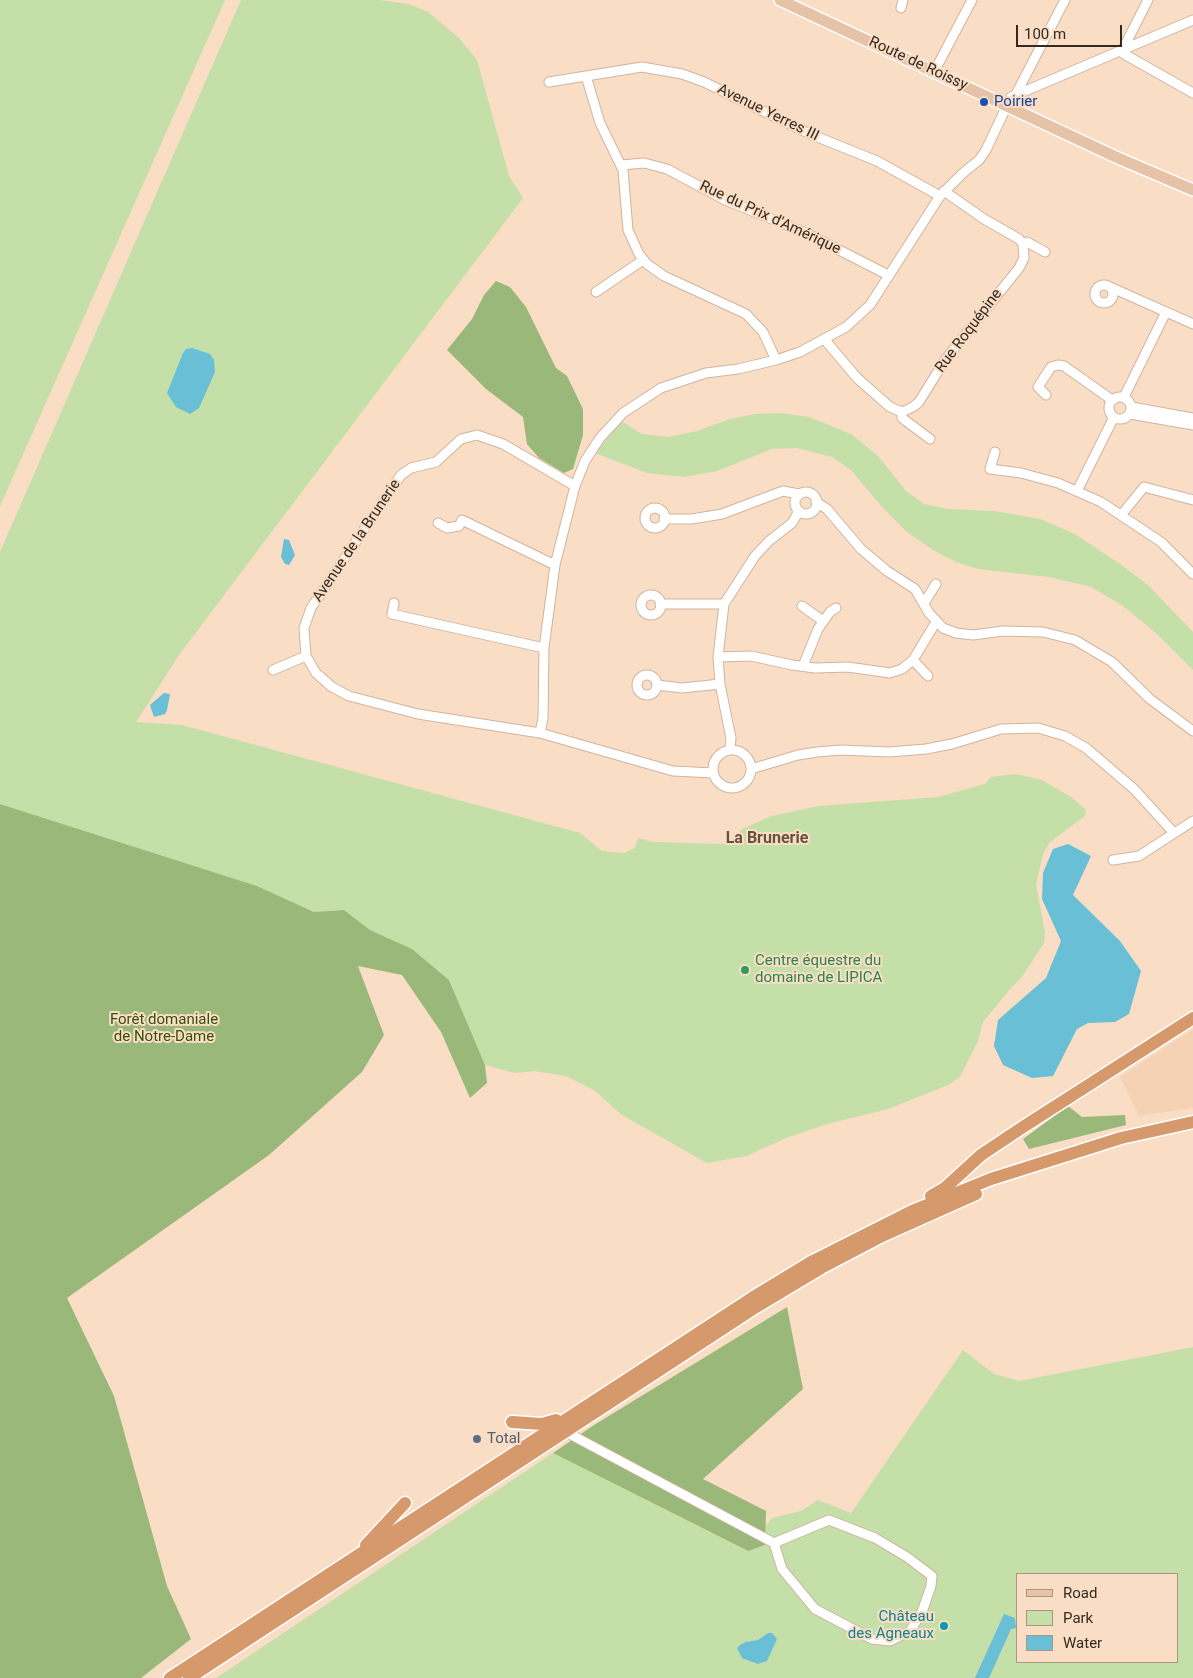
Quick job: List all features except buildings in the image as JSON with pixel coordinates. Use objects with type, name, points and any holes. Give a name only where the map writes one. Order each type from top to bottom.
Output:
[{"type":"highway","points":[[912,1211],[959,1178],[981,1156],[1134,1054],[1193,1018]]},
{"type":"highway","points":[[170,1678],[568,1417],[752,1298],[813,1261],[912,1211],[1036,1164],[1121,1138],[1193,1122]]},
{"type":"highway","points":[[189,1678],[564,1431],[756,1307],[821,1268],[882,1236],[960,1201],[1038,1171],[1123,1146],[1193,1130]]},
{"type":"highway","points":[[512,1422],[542,1424],[568,1417]]},
{"type":"highway","points":[[352,1559],[405,1503]]},
{"type":"main road","name":"Route de Roissy","points":[[780,0],[1006,106],[1193,190]]},
{"type":"street","points":[[934,72],[972,0]]},
{"type":"street","points":[[1016,94],[1065,0]]},
{"type":"street","points":[[1148,0],[1123,48],[1124,54],[1193,93]]},
{"type":"street","points":[[540,732],[543,718],[544,648],[555,565],[576,486],[586,461],[600,438],[623,413],[647,396],[690,377],[776,360],[825,340],[863,314],[942,194],[979,160],[986,150],[1010,97],[1193,20]]},
{"type":"street","name":"Avenue Yerres III","points":[[549,82],[642,67],[682,74],[704,82],[810,134],[877,161],[942,194]]},
{"type":"street","points":[[586,76],[600,122],[621,165],[628,230],[643,260],[664,276],[746,314],[763,332],[776,360]]},
{"type":"street","name":"Rue du Prix d'Amérique","points":[[621,165],[644,163],[667,169],[725,200],[806,233],[888,275]]},
{"type":"street","points":[[942,194],[1023,244],[1027,242],[1045,252]]},
{"type":"street","name":"Rue Roquépine","points":[[902,412],[919,402],[967,330],[1022,263],[1023,244]]},
{"type":"street","points":[[596,292],[643,260]]},
{"type":"street","points":[[1110,287],[1193,324]]},
{"type":"street","points":[[1124,397],[1166,312]]},
{"type":"street","points":[[825,340],[865,386],[890,407],[902,412],[902,418],[930,439]]},
{"type":"street","points":[[1046,395],[1038,387],[1051,368],[1058,365],[1064,366],[1112,400]]},
{"type":"street","points":[[1131,410],[1130,401],[1118,396],[1112,400],[1109,407],[1114,417],[1121,419],[1131,410],[1193,418]]},
{"type":"street","points":[[1131,410],[1193,425]]},
{"type":"street","points":[[1077,491],[1114,417]]},
{"type":"street","name":"Avenue de la Brunerie","points":[[576,486],[508,446],[477,435],[456,442],[434,464],[408,470],[399,479],[312,608],[304,628],[306,656],[316,673],[326,683],[356,698],[418,714],[540,732],[588,745],[633,761],[673,771],[713,773]]},
{"type":"street","points":[[995,452],[990,469],[1021,473],[1077,491],[1122,514],[1161,542],[1192,568]]},
{"type":"street","points":[[1122,514],[1144,488],[1193,500]]},
{"type":"street","points":[[664,519],[692,520],[722,514],[783,491],[799,494],[810,493],[816,502],[827,509],[861,549],[887,571],[915,589],[936,622],[956,633],[1043,632],[1075,640],[1112,662],[1156,704],[1193,731]]},
{"type":"street","points":[[799,494],[795,503],[799,511]]},
{"type":"street","points":[[799,511],[809,513],[815,508],[816,502]]},
{"type":"street","points":[[730,750],[731,738],[720,684],[718,657],[724,604],[755,556],[769,541],[792,523],[799,511]]},
{"type":"street","points":[[438,523],[447,528],[459,526],[462,520],[555,565]]},
{"type":"street","points":[[924,603],[936,584]]},
{"type":"street","points":[[394,603],[392,614],[544,648]]},
{"type":"street","points":[[660,604],[724,604]]},
{"type":"street","points":[[802,606],[822,621]]},
{"type":"street","points":[[803,666],[822,621],[836,608]]},
{"type":"street","points":[[718,657],[751,656],[803,666],[848,667],[890,673],[902,669],[913,660],[936,622]]},
{"type":"street","points":[[273,670],[306,656]]},
{"type":"street","points":[[913,660],[928,676]]},
{"type":"street","points":[[657,685],[682,688],[720,684]]},
{"type":"street","points":[[751,769],[798,755],[816,752],[841,750],[889,752],[926,749],[952,744],[1001,729],[1038,728],[1065,736],[1086,748],[1134,789],[1174,833]]},
{"type":"street","points":[[730,750],[736,750],[747,757],[751,769],[748,780],[733,788],[720,784],[713,773],[715,760],[718,755],[730,750]]},
{"type":"street","points":[[1113,860],[1139,856],[1193,821]]},
{"type":"street","points":[[564,1431],[774,1543],[782,1569],[815,1609],[872,1639],[890,1641],[910,1631],[922,1612],[931,1586],[932,1576],[907,1557],[874,1538],[829,1520],[774,1543]]},
{"type":"shaded area","points":[[1193,1029],[1193,1108],[1139,1116],[1120,1077]]},
{"type":"green space","points":[[0,0],[225,0],[0,506]]},
{"type":"green space","points":[[241,0],[380,0],[409,4],[428,12],[459,38],[477,60],[509,176],[523,198],[179,655],[136,722],[182,725],[580,833],[602,851],[624,853],[635,848],[638,838],[653,842],[725,844],[744,828],[772,816],[819,806],[938,797],[985,784],[991,777],[1016,774],[1042,780],[1071,797],[1086,810],[1085,816],[1050,842],[1043,854],[1036,885],[1045,932],[1044,943],[1022,977],[983,1022],[978,1041],[960,1077],[948,1085],[888,1109],[827,1124],[786,1138],[747,1156],[707,1163],[622,1115],[594,1090],[566,1076],[534,1071],[515,1073],[485,1065],[449,980],[412,949],[370,930],[344,910],[314,912],[257,886],[0,804],[0,552]]},
{"type":"green space","points":[[496,281],[510,287],[526,307],[556,368],[567,376],[583,409],[583,435],[573,469],[564,473],[539,458],[527,444],[523,417],[486,389],[447,350],[472,319],[484,295]]},
{"type":"green space","points":[[780,413],[809,417],[851,434],[877,455],[906,491],[924,504],[948,509],[995,511],[1040,519],[1075,534],[1148,585],[1193,632],[1193,670],[1157,634],[1122,605],[1091,587],[1049,577],[978,569],[956,562],[933,550],[907,532],[882,507],[852,471],[832,457],[797,448],[772,449],[717,471],[684,477],[647,473],[595,453],[621,421],[642,434],[668,437],[697,431],[730,419],[755,414]]},
{"type":"green space","name":"Forêt domaniale de Notre-Dame","points":[[0,804],[257,886],[314,912],[344,910],[370,930],[412,949],[449,980],[485,1065],[487,1083],[470,1098],[441,1032],[402,975],[358,966],[384,1035],[362,1072],[269,1155],[67,1298],[114,1396],[167,1586],[191,1639],[141,1678],[0,1678]]},
{"type":"green space","points":[[1068,1106],[1082,1117],[1125,1115],[1126,1125],[1029,1149],[1023,1139]]},
{"type":"green space","points":[[787,1307],[803,1389],[703,1479],[766,1511],[765,1545],[748,1551],[553,1453],[594,1425]]},
{"type":"green space","points":[[1193,1347],[1193,1678],[216,1678],[553,1453],[747,1551],[772,1518],[801,1511],[818,1500],[851,1513],[963,1350],[994,1374],[1019,1381]]},
{"type":"water","points":[[192,348],[210,354],[214,360],[215,372],[199,408],[190,414],[176,407],[167,393],[183,353],[186,349]]},
{"type":"water","points":[[284,539],[289,540],[295,555],[289,565],[285,564],[281,557]]},
{"type":"water","points":[[164,693],[170,694],[167,710],[165,714],[154,717],[150,705]]},
{"type":"water","points":[[1068,844],[1091,856],[1073,895],[1120,941],[1141,971],[1129,1014],[1115,1022],[1088,1023],[1077,1029],[1053,1076],[1032,1078],[1003,1065],[994,1046],[998,1020],[1046,978],[1061,941],[1042,899],[1043,873],[1053,849]]},
{"type":"water","points":[[1004,1614],[1015,1618],[1016,1628],[1011,1629],[989,1678],[975,1678]]},
{"type":"water","points":[[768,1633],[772,1633],[777,1639],[767,1661],[758,1664],[742,1658],[737,1648],[740,1645],[758,1640]]},
{"type":"place","name":"Poirier","points":[[984,102]]},
{"type":"place","name":"Centre équestre du domaine de LIPICA","points":[[745,970]]},
{"type":"place","name":"Total","points":[[477,1439]]},
{"type":"place","name":"Château des Agneaux","points":[[944,1626]]},
{"type":"district","name":"La Brunerie","points":[[767,839]]}]
